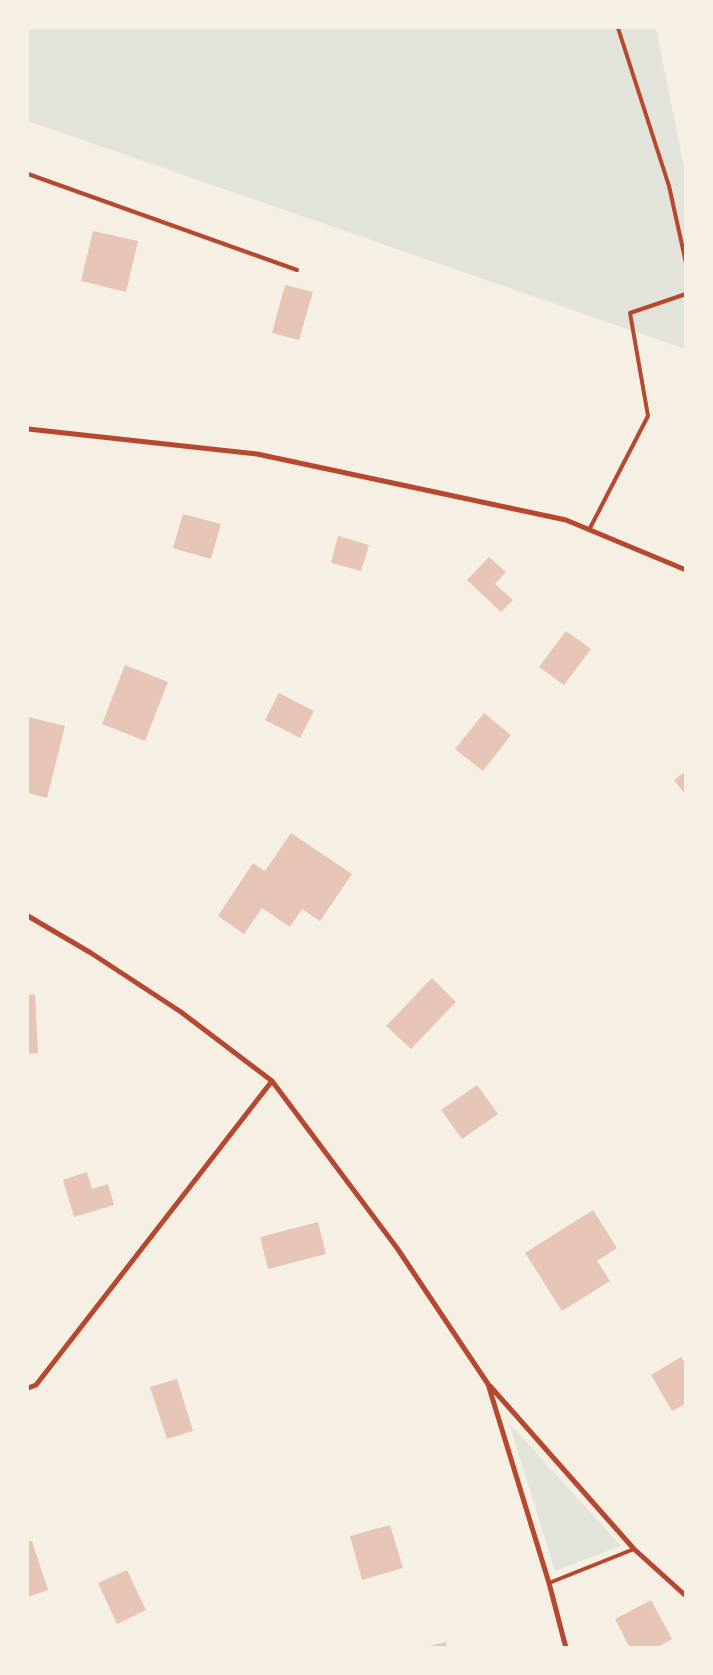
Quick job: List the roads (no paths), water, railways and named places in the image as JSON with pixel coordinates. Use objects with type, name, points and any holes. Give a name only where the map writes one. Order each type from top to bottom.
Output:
[{"type":"street","points":[[28,429],[257,454],[566,520],[686,570]]},
{"type":"street","points":[[28,916],[91,953],[181,1012],[272,1081],[397,1248],[488,1384],[634,1549],[686,1596]]},
{"type":"street","points":[[28,1388],[36,1385],[272,1081]]},
{"type":"street","points":[[488,1384],[549,1583],[566,1648]]},
{"type":"lane","points":[[618,28],[669,186],[686,262]]},
{"type":"lane","points":[[28,174],[297,270]]},
{"type":"lane","points":[[589,530],[648,416],[630,313],[686,294]]},
{"type":"lane","points":[[549,1583],[634,1549]]}]
